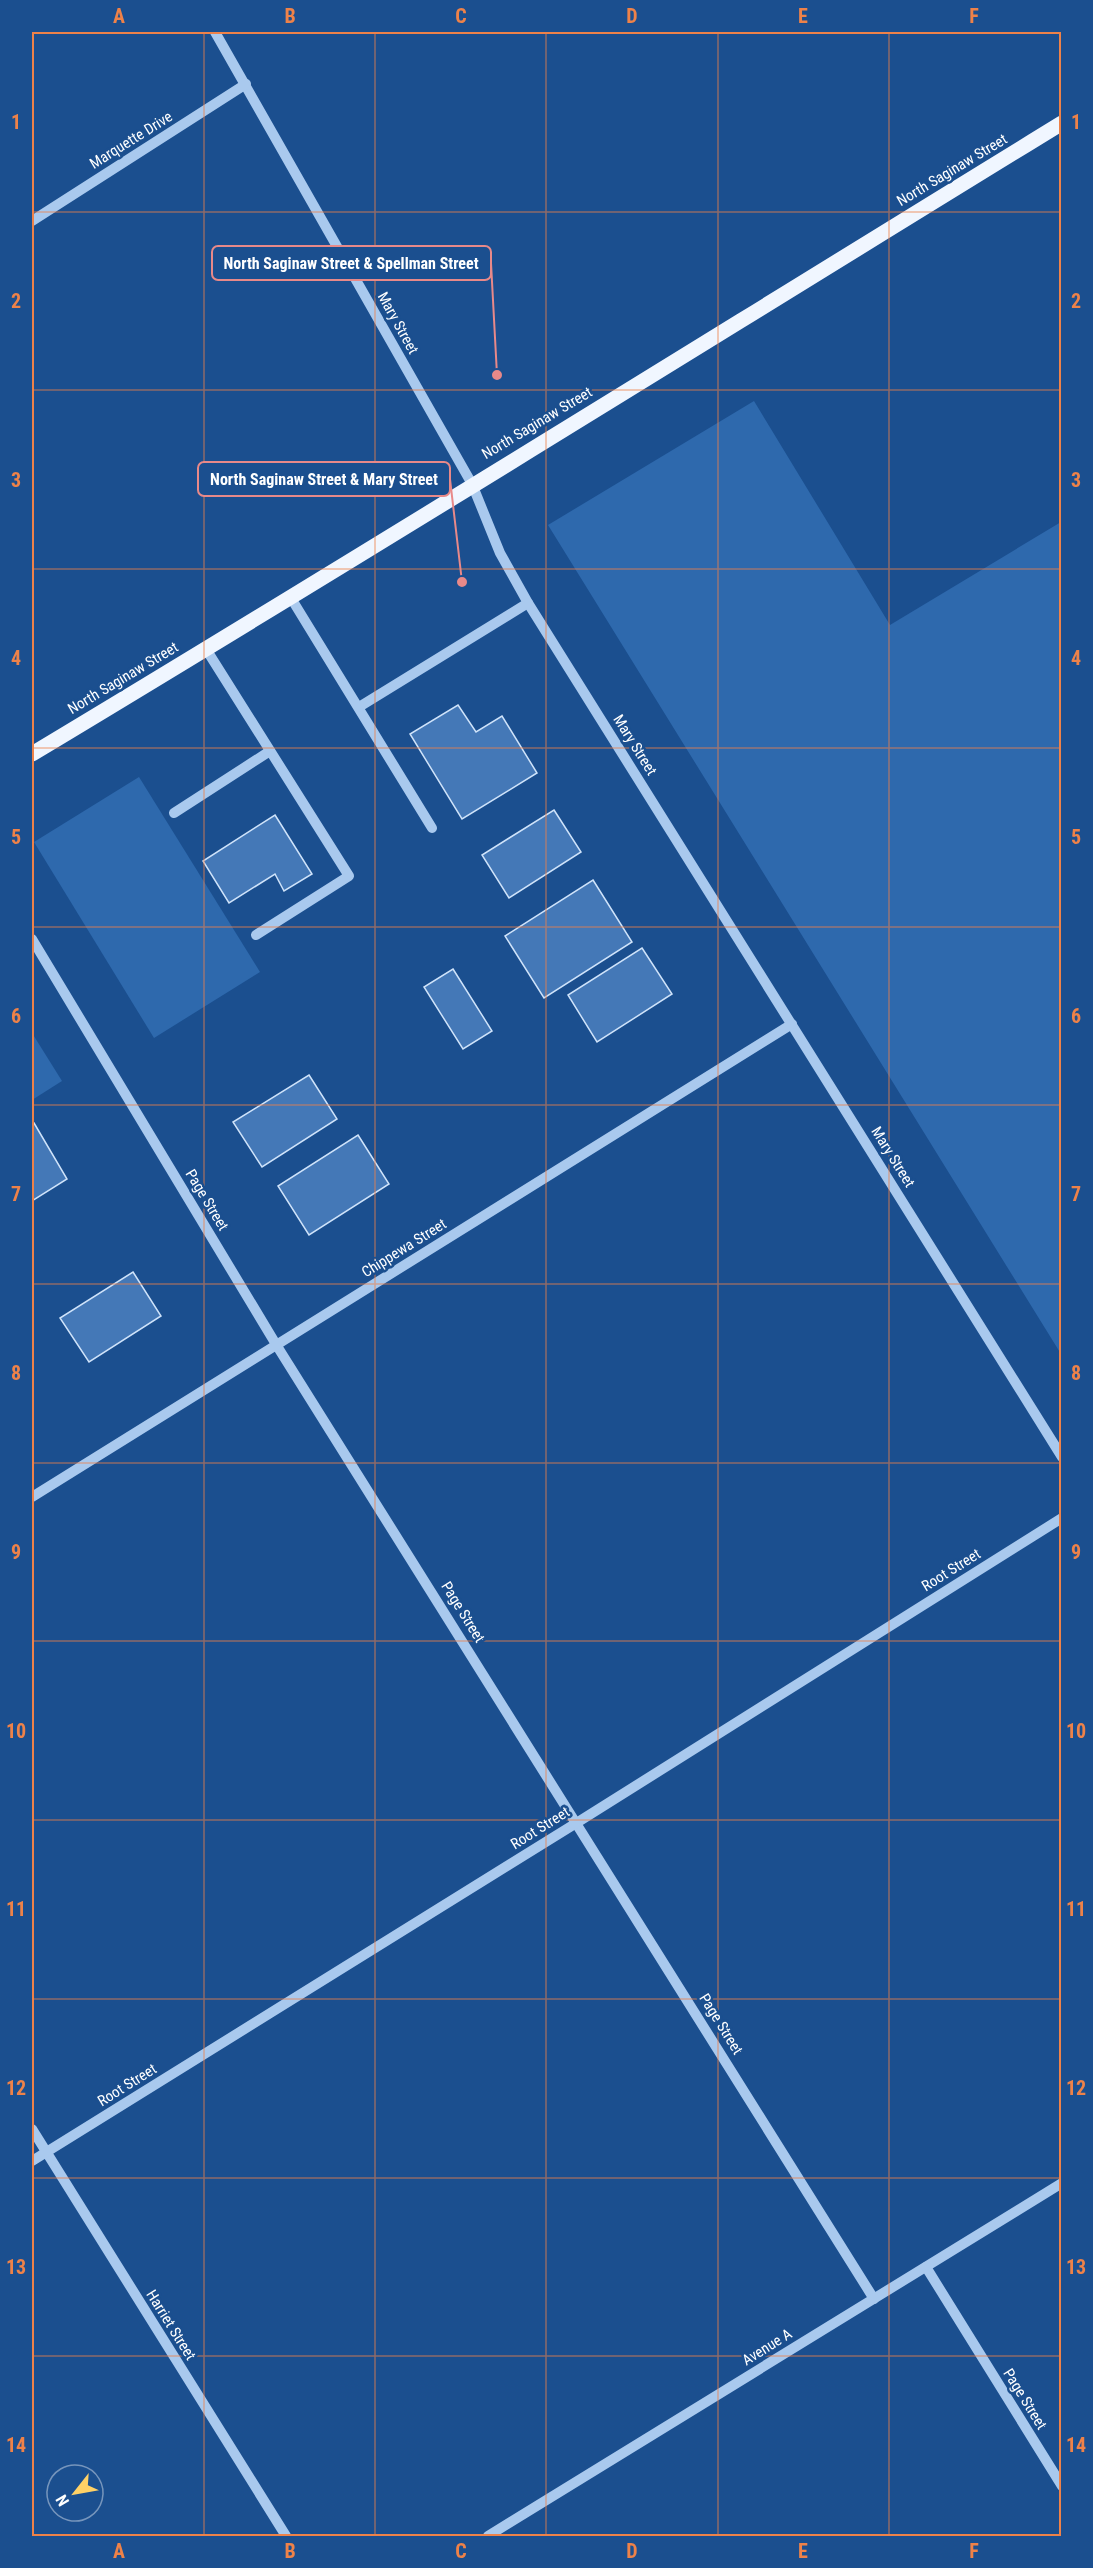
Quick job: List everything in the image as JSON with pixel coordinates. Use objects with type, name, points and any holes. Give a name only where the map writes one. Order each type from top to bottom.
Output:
[{"type":"main road","name":"North Saginaw Street","points":[[32,754],[291,598],[472,484],[1062,123]]},
{"type":"street","name":"Mary Street","points":[[214,32],[246,84],[472,484],[500,553],[528,603],[1062,1457]]},
{"type":"street","name":"Marquette Drive","points":[[32,221],[246,84]]},
{"type":"street","points":[[291,598],[432,828]]},
{"type":"street","points":[[359,707],[528,603]]},
{"type":"street","points":[[206,649],[349,876],[256,935]]},
{"type":"street","points":[[174,813],[270,752]]},
{"type":"street","name":"Page Street","points":[[32,939],[277,1346],[578,1822],[874,2299]]},
{"type":"street","name":"Chippewa Street","points":[[32,1497],[792,1024]]},
{"type":"street","name":"Root Street","points":[[32,2161],[1062,1518]]},
{"type":"street","name":"Harriet Street","points":[[32,2129],[286,2536]]},
{"type":"street","name":"Avenue A","points":[[488,2536],[1062,2183]]},
{"type":"street","name":"Page Street","points":[[926,2267],[1062,2486]]},
{"type":"shaded area","points":[[754,401],[890,625],[1061,522],[1061,1354],[548,525]]},
{"type":"shaded area","points":[[139,777],[260,972],[154,1038],[34,842]]},
{"type":"shaded area","points":[[32,1033],[62,1081],[32,1100]]},
{"type":"building","points":[[458,705],[476,732],[502,716],[537,773],[462,819],[410,734]]},
{"type":"building","points":[[554,810],[581,852],[509,898],[482,855]]},
{"type":"building","points":[[275,815],[312,874],[284,891],[275,874],[229,903],[203,861]]},
{"type":"building","points":[[593,880],[632,942],[544,998],[505,936]]},
{"type":"building","points":[[642,948],[672,994],[597,1042],[568,995]]},
{"type":"building","points":[[453,969],[492,1031],[463,1049],[424,987]]},
{"type":"building","points":[[309,1075],[337,1119],[262,1167],[233,1122]]},
{"type":"building","points":[[34,1123],[67,1179],[32,1201],[32,1124]]},
{"type":"building","points":[[358,1135],[389,1184],[309,1235],[278,1186]]},
{"type":"building","points":[[133,1272],[161,1316],[89,1362],[60,1318]]},
{"type":"place","name":"North Saginaw Street & Spellman Street","points":[[497,375]]},
{"type":"place","name":"North Saginaw Street & Mary Street","points":[[462,582]]}]
